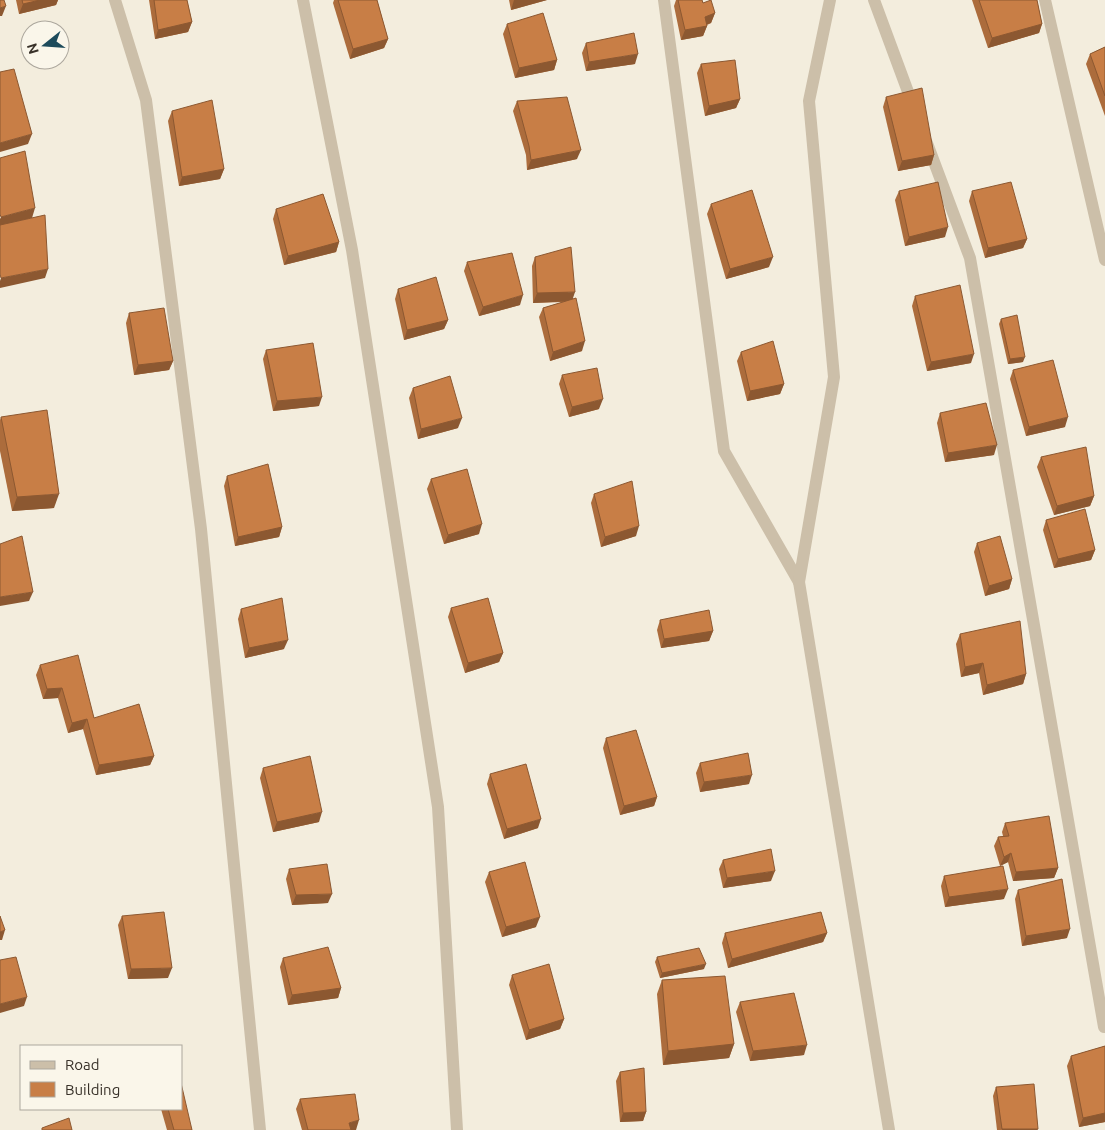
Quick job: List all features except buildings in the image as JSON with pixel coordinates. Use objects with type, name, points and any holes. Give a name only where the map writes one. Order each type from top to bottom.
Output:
[{"type":"street","points":[[115,0],[146,100],[201,529],[260,1130]]},
{"type":"street","points":[[303,0],[352,250],[438,807],[457,1130]]},
{"type":"street","points":[[664,0],[724,451],[798,582]]},
{"type":"street","points":[[830,0],[809,101],[834,377],[798,582],[852,898],[889,1130]]},
{"type":"street","points":[[874,0],[970,258],[1104,1027]]},
{"type":"street","points":[[1045,0],[1105,260]]}]
